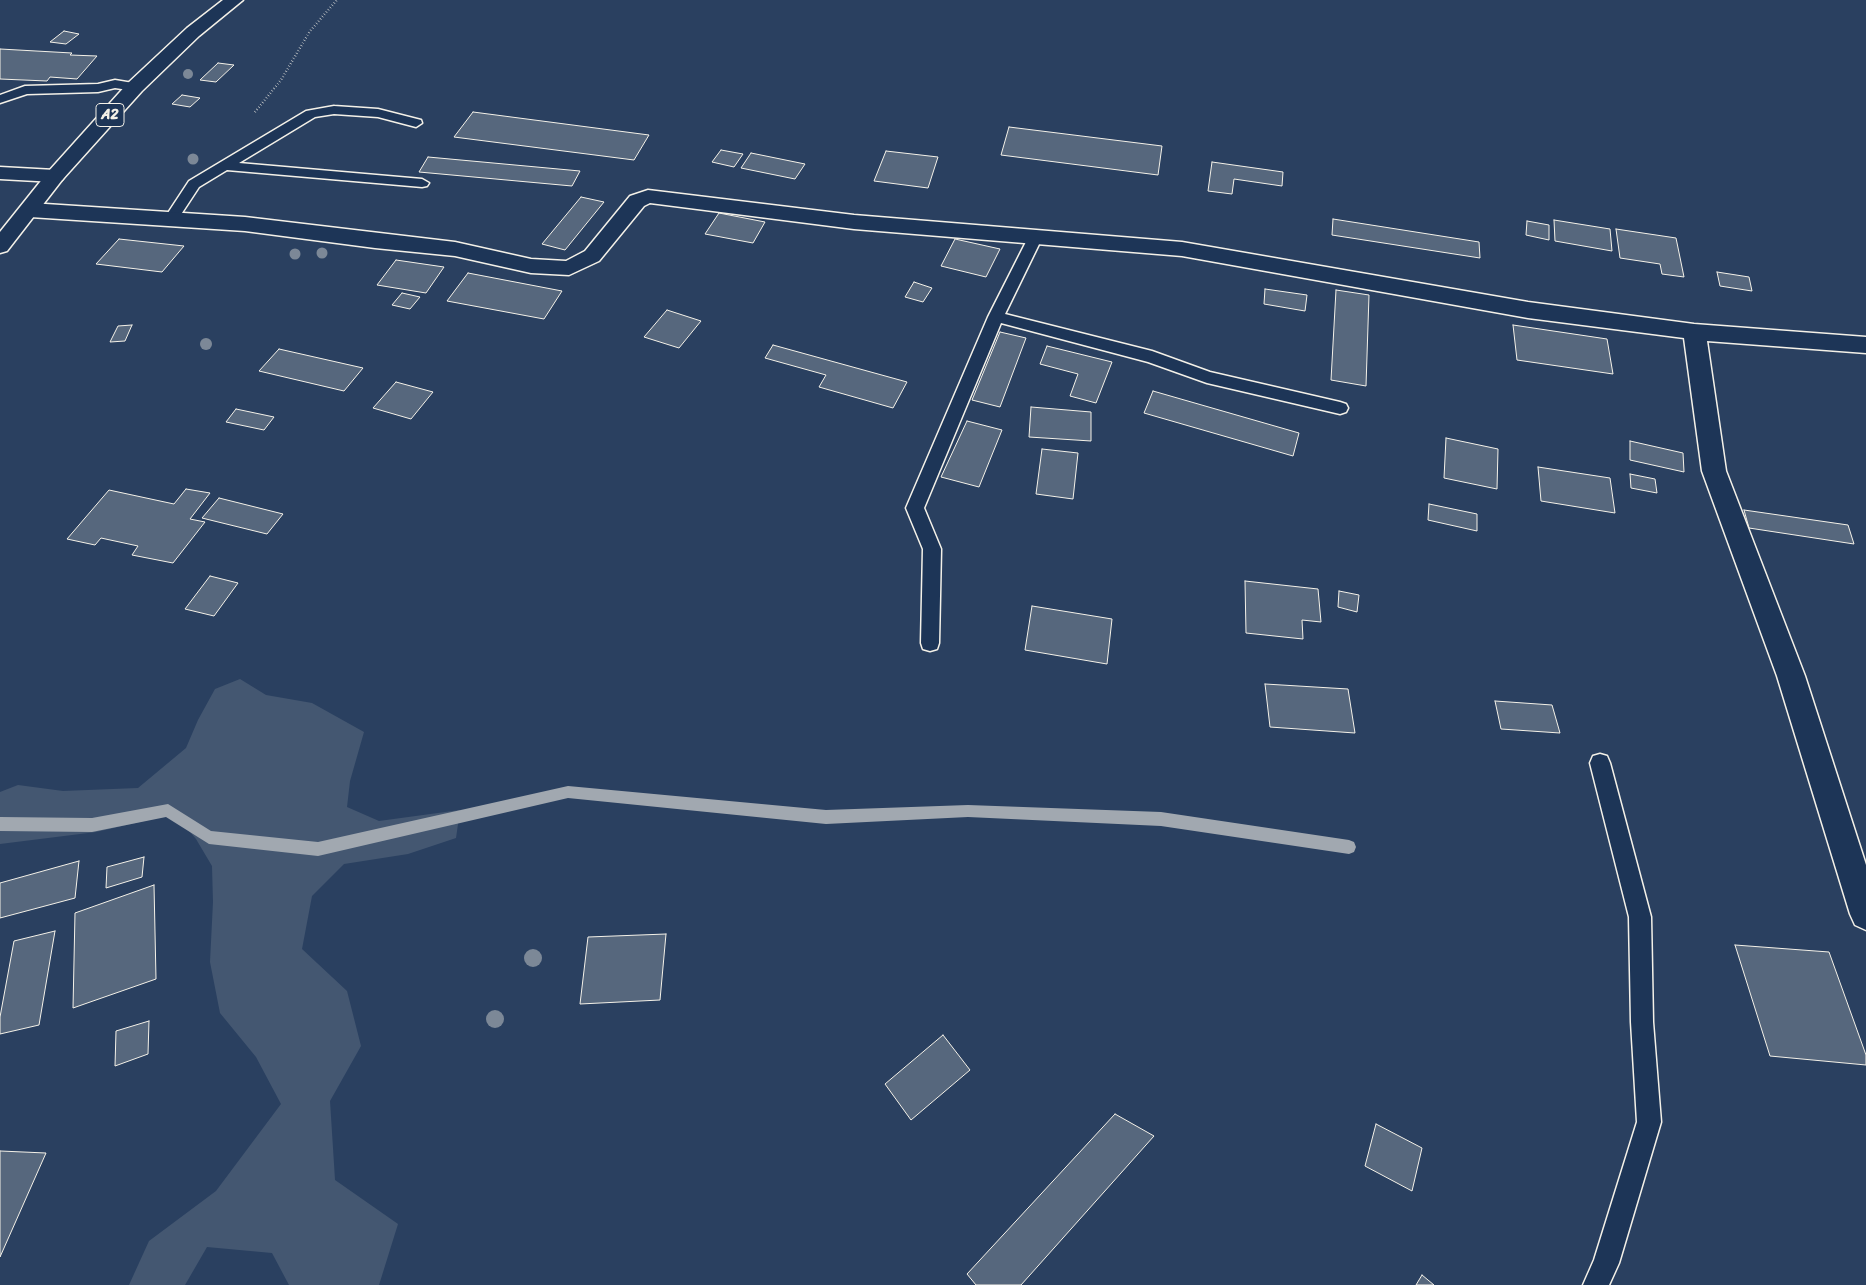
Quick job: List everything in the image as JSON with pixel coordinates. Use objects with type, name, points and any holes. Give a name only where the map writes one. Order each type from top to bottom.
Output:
[{"type":"street","name":"A2","points":[[0,246],[55,176],[135,87],[193,32],[234,0]]},
{"type":"street","points":[[0,173],[55,176]]},
{"type":"street","points":[[30,210],[245,224],[375,241],[455,249],[531,266],[570,268],[592,256],[636,201],[648,196],[854,222],[1182,249],[1528,310],[1694,332],[1866,345]]},
{"type":"street","points":[[1694,332],[1714,471],[1791,676],[1866,914]]},
{"type":"lane","points":[[0,99],[25,90],[98,88],[115,84],[135,87]]},
{"type":"lane","points":[[171,219],[194,184],[226,166],[261,142],[311,114],[334,110],[378,112],[416,123]]},
{"type":"lane","points":[[226,166],[422,183]]},
{"type":"lane","points":[[930,643],[932,549],[915,508],[996,316],[1035,238]]},
{"type":"lane","points":[[996,316],[1152,357],[1207,377],[1340,408]]},
{"type":"lane","points":[[1596,1285],[1606,1263],[1648,1122],[1642,1022],[1640,917],[1600,763]]},
{"type":"path","points":[[250,118],[282,80],[310,31],[337,0]]},
{"type":"shaded area","points":[[240,679],[266,695],[312,703],[364,732],[350,781],[347,807],[379,821],[460,810],[456,838],[408,854],[344,864],[312,896],[302,949],[347,991],[361,1046],[330,1101],[335,1180],[398,1224],[379,1285],[289,1285],[272,1253],[207,1247],[185,1285],[129,1285],[149,1241],[216,1191],[281,1104],[256,1057],[220,1013],[210,962],[213,902],[212,866],[196,839],[175,814],[96,832],[0,844],[0,792],[18,785],[63,791],[138,788],[186,748],[198,720],[215,689]]},
{"type":"building","points":[[64,31],[79,34],[66,44],[50,42]]},
{"type":"building","points":[[0,49],[97,56],[77,79],[50,77],[47,81],[0,79]]},
{"type":"building","points":[[218,63],[234,65],[216,82],[200,80]]},
{"type":"building","points":[[182,95],[200,98],[190,107],[172,104]]},
{"type":"building","points":[[473,112],[649,135],[634,160],[454,137]]},
{"type":"building","points":[[1009,127],[1162,146],[1158,175],[1001,155]]},
{"type":"building","points":[[721,150],[743,154],[734,167],[712,162]]},
{"type":"building","points":[[886,151],[938,157],[928,188],[874,181]]},
{"type":"building","points":[[751,153],[805,164],[795,179],[741,168]]},
{"type":"building","points":[[428,157],[580,171],[572,186],[419,172]]},
{"type":"building","points":[[1212,162],[1283,172],[1282,186],[1234,179],[1232,194],[1208,191]]},
{"type":"building","points":[[581,197],[604,202],[565,250],[542,244]]},
{"type":"building","points":[[719,213],[765,222],[753,243],[705,234]]},
{"type":"building","points":[[1333,219],[1479,242],[1480,258],[1332,235]]},
{"type":"building","points":[[1554,220],[1610,229],[1612,251],[1555,241]]},
{"type":"building","points":[[1527,221],[1549,225],[1549,240],[1526,235]]},
{"type":"building","points":[[1616,229],[1676,238],[1684,277],[1662,274],[1660,264],[1620,258]]},
{"type":"building","points":[[119,239],[184,246],[162,272],[96,264]]},
{"type":"building","points":[[955,239],[1000,249],[986,277],[941,266]]},
{"type":"building","points":[[396,260],[444,267],[426,293],[377,285]]},
{"type":"building","points":[[1717,272],[1749,277],[1752,291],[1720,286]]},
{"type":"building","points":[[468,273],[562,291],[544,319],[447,301]]},
{"type":"building","points":[[914,282],[932,288],[923,302],[905,297]]},
{"type":"building","points":[[1265,289],[1307,295],[1305,311],[1264,304]]},
{"type":"building","points":[[1336,290],[1369,295],[1366,386],[1331,380]]},
{"type":"building","points":[[402,293],[420,297],[410,309],[392,305]]},
{"type":"building","points":[[667,310],[701,321],[679,348],[644,337]]},
{"type":"building","points":[[132,325],[125,341],[110,342],[118,326]]},
{"type":"building","points":[[1513,325],[1607,339],[1613,374],[1517,360]]},
{"type":"building","points":[[1000,332],[1026,338],[1000,407],[972,400]]},
{"type":"building","points":[[773,345],[907,382],[893,408],[819,387],[826,375],[765,358]]},
{"type":"building","points":[[1047,346],[1112,362],[1096,403],[1070,396],[1078,374],[1040,364]]},
{"type":"building","points":[[279,349],[363,368],[344,391],[259,371]]},
{"type":"building","points":[[396,382],[433,392],[411,419],[373,408]]},
{"type":"building","points":[[1153,391],[1299,433],[1293,456],[1144,413]]},
{"type":"building","points":[[1031,407],[1091,412],[1091,441],[1029,437]]},
{"type":"building","points":[[236,409],[274,417],[264,430],[226,422]]},
{"type":"building","points":[[967,421],[1002,430],[979,487],[941,477]]},
{"type":"building","points":[[1446,438],[1498,449],[1497,489],[1444,478]]},
{"type":"building","points":[[1630,441],[1683,453],[1684,472],[1630,460]]},
{"type":"building","points":[[1042,449],[1078,453],[1073,499],[1036,494]]},
{"type":"building","points":[[1538,467],[1610,478],[1615,513],[1541,501]]},
{"type":"building","points":[[1630,474],[1655,479],[1657,493],[1631,488]]},
{"type":"building","points":[[186,489],[210,493],[190,519],[205,522],[173,563],[132,555],[138,546],[101,538],[95,545],[67,539],[109,490],[174,504]]},
{"type":"building","points":[[219,498],[283,514],[267,534],[202,518]]},
{"type":"building","points":[[1429,504],[1477,514],[1477,531],[1428,520]]},
{"type":"building","points":[[1744,510],[1848,525],[1854,544],[1749,528]]},
{"type":"building","points":[[210,576],[238,583],[214,616],[185,609]]},
{"type":"building","points":[[1245,581],[1318,589],[1321,622],[1302,620],[1303,639],[1246,633]]},
{"type":"building","points":[[1339,591],[1359,595],[1357,612],[1338,607]]},
{"type":"building","points":[[1032,606],[1112,619],[1107,664],[1025,650]]},
{"type":"building","points":[[1265,684],[1348,689],[1355,733],[1270,727]]},
{"type":"building","points":[[1495,701],[1552,705],[1560,733],[1501,729]]},
{"type":"building","points":[[144,857],[142,877],[106,888],[107,867]]},
{"type":"building","points":[[79,861],[75,898],[0,918],[0,883]]},
{"type":"building","points":[[154,885],[156,979],[73,1008],[75,913]]},
{"type":"building","points":[[55,931],[39,1025],[0,1034],[0,1017],[14,941]]},
{"type":"building","points":[[666,934],[660,1000],[580,1004],[588,937]]},
{"type":"building","points":[[1735,945],[1829,952],[1866,1055],[1866,1065],[1770,1056]]},
{"type":"building","points":[[149,1021],[148,1054],[115,1066],[116,1031]]},
{"type":"building","points":[[943,1035],[970,1070],[911,1120],[885,1084]]},
{"type":"building","points":[[1115,1114],[1154,1136],[1021,1285],[976,1285],[967,1274]]},
{"type":"building","points":[[1376,1124],[1422,1148],[1412,1191],[1365,1166]]},
{"type":"building","points":[[0,1151],[46,1153],[0,1257]]},
{"type":"building","points":[[1422,1275],[1434,1285],[1416,1285]]},
{"type":"waterway","points":[[0,824],[92,825],[168,810],[209,837],[318,849],[568,792],[826,817],[968,811],[1161,819],[1349,847]]}]
